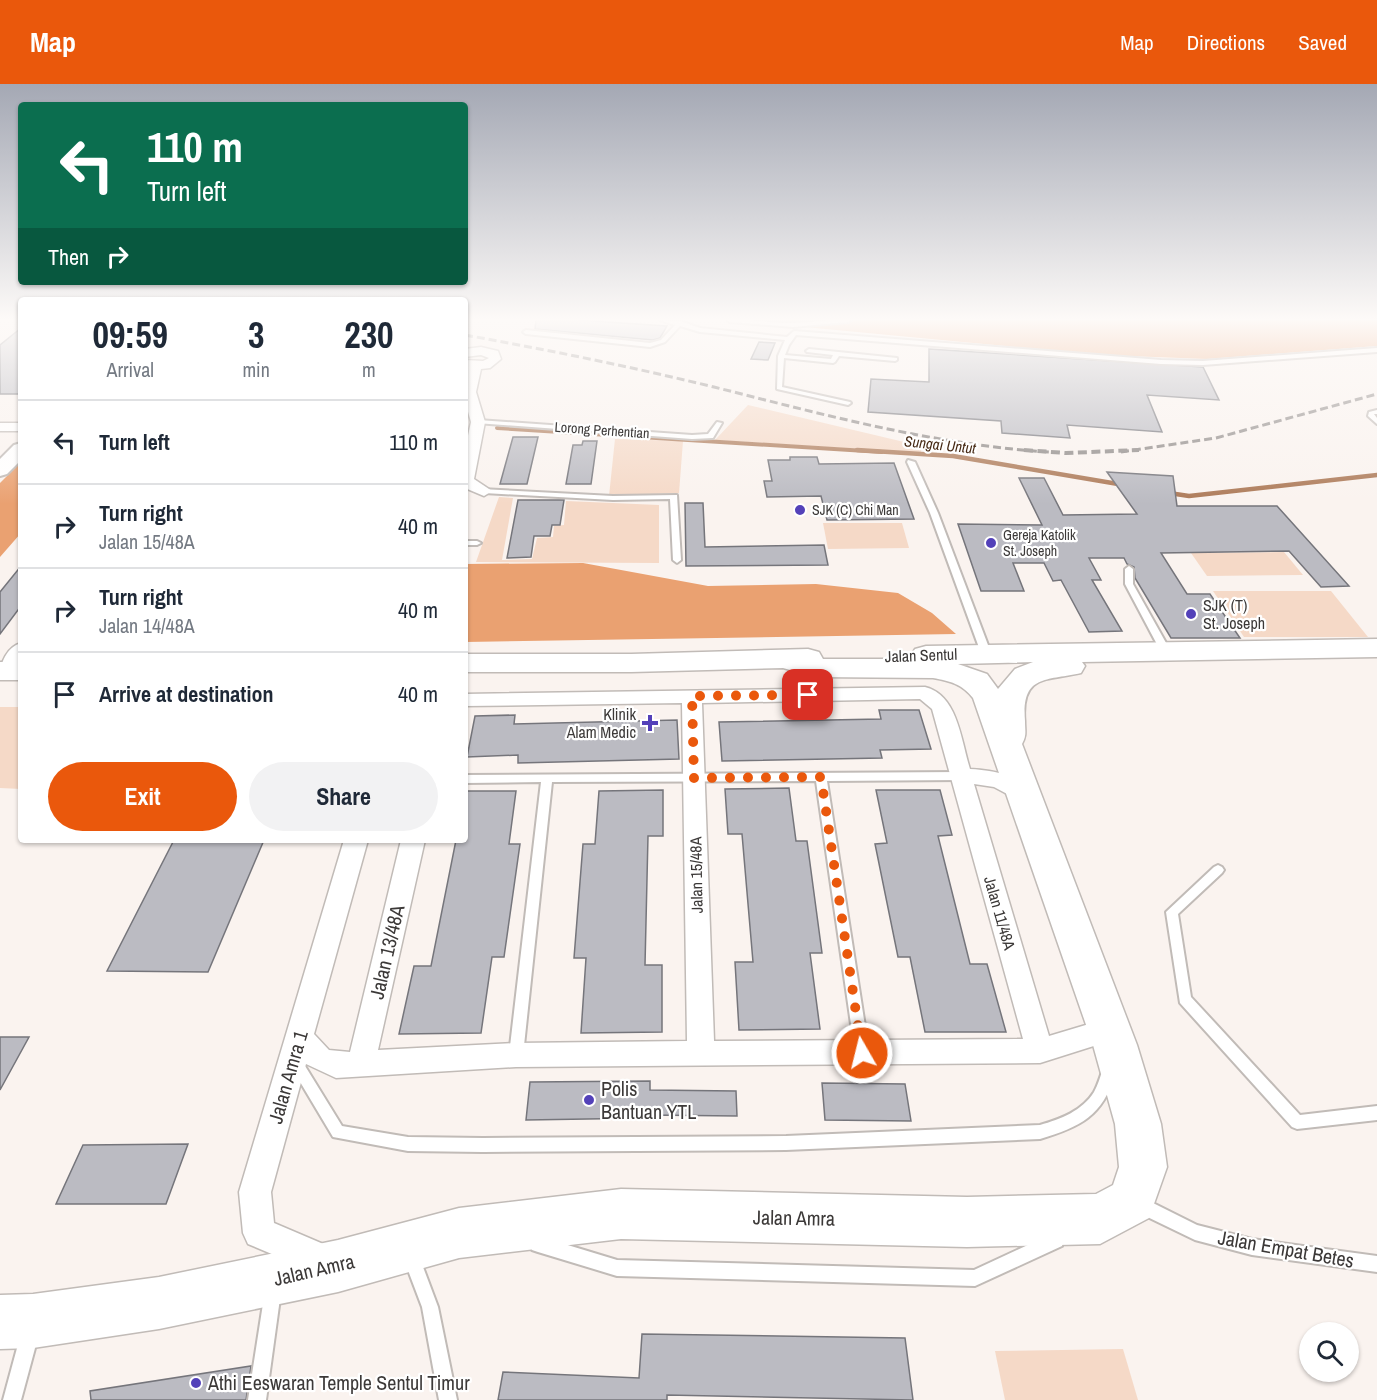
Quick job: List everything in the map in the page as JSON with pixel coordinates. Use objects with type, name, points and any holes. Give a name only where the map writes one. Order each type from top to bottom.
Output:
[{"type":"main road","points":[[0,455],[18,438]]},
{"type":"main road","points":[[0,470],[18,452]]},
{"type":"main road","name":"Jalan Sentul","points":[[468,663],[631,663],[986,653],[1377,648]]},
{"type":"main road","points":[[786,658],[816,668],[933,669],[958,673],[976,681],[988,697],[1020,779],[1112,1037],[1138,1124],[1143,1167],[1116,1210]]},
{"type":"main road","points":[[1020,779],[1008,720],[1010,691],[1023,677],[1042,669],[1145,665],[1377,663]]},
{"type":"main road","name":"Jalan Amra","points":[[16,1321],[159,1303],[338,1266],[459,1233],[621,1214],[967,1222],[1116,1210]]},
{"type":"street","points":[[468,470],[478,422],[469,392],[469,381]]},
{"type":"street","points":[[0,427],[18,427]]},
{"type":"street","points":[[468,481],[484,491]]},
{"type":"street","name":"Jalan 11/48A","points":[[468,700],[925,693],[940,706],[1040,1051]]},
{"type":"street","name":"Jalan 15/48A","points":[[692,696],[701,1054]]},
{"type":"street","points":[[961,776],[992,776],[1009,783],[1020,779]]},
{"type":"street","name":"Jalan Amra 1","points":[[338,1266],[259,1233],[255,1192],[355,843]]},
{"type":"street","name":"Jalan 13/48A","points":[[360,1064],[412,843]]},
{"type":"street","points":[[296,1047],[336,1065],[516,1055],[1040,1051],[1112,1037]]},
{"type":"lane","points":[[779,381],[779,388],[848,403]]},
{"type":"lane","points":[[1377,412],[1371,413],[1371,416],[1377,422]]},
{"type":"lane","name":"Lorong Perhentian","points":[[478,422],[692,437],[710,436],[719,423]]},
{"type":"lane","points":[[911,462],[934,513],[986,653]]},
{"type":"lane","points":[[484,491],[613,498],[674,497],[677,560]]},
{"type":"lane","points":[[468,543],[477,543]]},
{"type":"lane","points":[[1129,569],[1129,584],[1165,650]]},
{"type":"lane","points":[[468,779],[961,776]]},
{"type":"lane","points":[[821,777],[862,1053]]},
{"type":"lane","points":[[516,1055],[547,779]]},
{"type":"lane","points":[[1218,870],[1172,912],[1185,999],[1297,1122],[1377,1113]]},
{"type":"lane","points":[[296,1047],[338,1132],[418,1144],[786,1143],[1040,1131],[1070,1124],[1094,1104],[1106,1085],[1112,1037]]},
{"type":"lane","name":"Jalan Empat Betes","points":[[1116,1210],[1240,1244],[1309,1257],[1377,1264]]},
{"type":"lane","points":[[407,1248],[430,1307],[448,1400]]},
{"type":"lane","points":[[257,1400],[275,1279]]},
{"type":"lane","points":[[12,1400],[16,1321]]},
{"type":"shaded area","points":[[748,405],[921,446],[921,453],[715,440]]},
{"type":"shaded area","points":[[615,439],[683,441],[679,493],[609,496]]},
{"type":"shaded area","points":[[18,465],[18,536],[0,557],[0,483]]},
{"type":"shaded area","points":[[499,497],[513,498],[502,560],[532,559],[537,538],[553,537],[554,526],[564,525],[566,501],[659,505],[659,563],[476,562]]},
{"type":"shaded area","points":[[823,523],[902,523],[909,548],[828,549]]},
{"type":"shaded area","points":[[1284,552],[1303,575],[1207,576],[1191,553]]},
{"type":"shaded area","points":[[583,563],[708,586],[816,584],[898,593],[932,613],[956,634],[468,642],[468,564]]},
{"type":"shaded area","points":[[1213,591],[1331,591],[1368,637],[1244,637]]},
{"type":"shaded area","points":[[0,707],[18,707],[18,789],[0,788]]},
{"type":"shaded area","points":[[1123,1349],[1138,1400],[1005,1400],[995,1351]]},
{"type":"building","points":[[0,381],[18,381],[18,394],[0,394]]},
{"type":"building","points":[[871,381],[1210,381],[1219,400],[1147,395],[1162,432],[1067,425],[1070,438],[1002,433],[1001,421],[868,412]]},
{"type":"building","points":[[513,437],[538,437],[527,484],[500,484]]},
{"type":"building","points":[[583,441],[597,441],[591,484],[566,484],[573,445],[582,445]]},
{"type":"building","points":[[790,457],[817,457],[819,464],[894,463],[914,519],[827,520],[821,496],[767,497],[764,481],[772,481],[768,460],[790,460]]},
{"type":"building","points":[[1107,472],[1173,476],[1177,506],[1277,506],[1349,586],[1321,587],[1289,551],[1161,553],[1187,594],[1210,594],[1240,638],[1171,638],[1135,578],[1134,567],[1127,564],[1124,558],[1089,558],[1101,580],[1092,580],[1122,631],[1089,632],[1061,580],[1053,581],[1044,563],[1013,563],[1024,591],[981,591],[958,524],[1042,525],[1019,478],[1044,478],[1063,515],[1137,514]]},
{"type":"building","points":[[518,500],[564,500],[560,525],[552,525],[550,536],[534,536],[531,557],[507,558]]},
{"type":"building","points":[[685,503],[703,503],[705,547],[824,545],[828,565],[686,566]]},
{"type":"building","points":[[18,570],[18,610],[0,634],[0,592]]},
{"type":"building","points":[[879,710],[919,710],[931,749],[880,750],[882,758],[722,761],[719,722],[881,719]]},
{"type":"building","points":[[515,715],[514,724],[677,720],[679,759],[518,763],[518,755],[468,757],[475,716]]},
{"type":"building","points":[[789,788],[796,841],[807,841],[822,953],[810,953],[820,1029],[739,1030],[735,962],[753,962],[742,834],[728,834],[725,789]]},
{"type":"building","points":[[663,790],[663,836],[648,836],[645,965],[662,965],[662,1032],[581,1033],[586,958],[574,958],[583,844],[595,844],[599,791]]},
{"type":"building","points":[[876,790],[940,790],[952,835],[938,836],[970,964],[987,964],[1006,1032],[925,1032],[910,957],[898,957],[875,844],[887,843]]},
{"type":"building","points":[[468,791],[516,791],[509,844],[520,844],[504,957],[492,957],[481,1033],[399,1034],[414,966],[431,966],[455,843],[468,843]]},
{"type":"building","points":[[172,843],[263,843],[208,972],[107,971]]},
{"type":"building","points":[[0,1037],[29,1037],[0,1090]]},
{"type":"building","name":"Polis Bantuan YTL","points":[[650,1081],[650,1090],[736,1091],[737,1116],[649,1115],[649,1118],[526,1120],[530,1082]]},
{"type":"building","points":[[822,1083],[905,1084],[911,1121],[825,1120]]},
{"type":"building","points":[[188,1144],[166,1204],[56,1204],[83,1145]]},
{"type":"building","points":[[642,1334],[905,1338],[913,1400],[667,1395],[667,1400],[498,1400],[503,1372],[639,1378]]},
{"type":"building","name":"Athi Eeswaran Temple Sentul Timur","points":[[251,1366],[246,1400],[91,1400],[90,1391]]},
{"type":"waterway","name":"Sungai Untut","points":[[497,428],[882,452]]},
{"type":"waterway","name":"Sungai Untut","points":[[857,450],[953,456],[1124,485]]},
{"type":"waterway","name":"Sungai Untut","points":[[1169,493],[1189,496],[1377,475]]},
{"type":"railway","points":[[689,381],[922,436],[1039,451]]},
{"type":"railway","points":[[1133,450],[1216,438],[1377,394]]},
{"type":"railway","points":[[1024,450],[1039,451]]},
{"type":"railway","points":[[1039,451],[1066,453],[1133,450]]},
{"type":"railway","points":[[1121,452],[1133,450]]},
{"type":"railway","points":[[1133,450],[1139,450]]},
{"type":"railway","points":[[1039,451],[1049,452]]},
{"type":"place","name":"SJK (C) Chi Man","points":[[800,510]]},
{"type":"place","name":"Gereja Katolik St. Joseph","points":[[991,543]]},
{"type":"place","name":"SJK (T) St. Joseph","points":[[1191,614]]},
{"type":"place","name":"Klinik Alam Medic","points":[[650,723]]},
{"type":"place","name":"Polis Bantuan YTL","points":[[589,1100]]},
{"type":"place","name":"Athi Eeswaran Temple Sentul Timur","points":[[196,1383]]},
{"type":"route","points":[[808,695],[692,696],[694,778],[821,777],[862,1053]]}]
